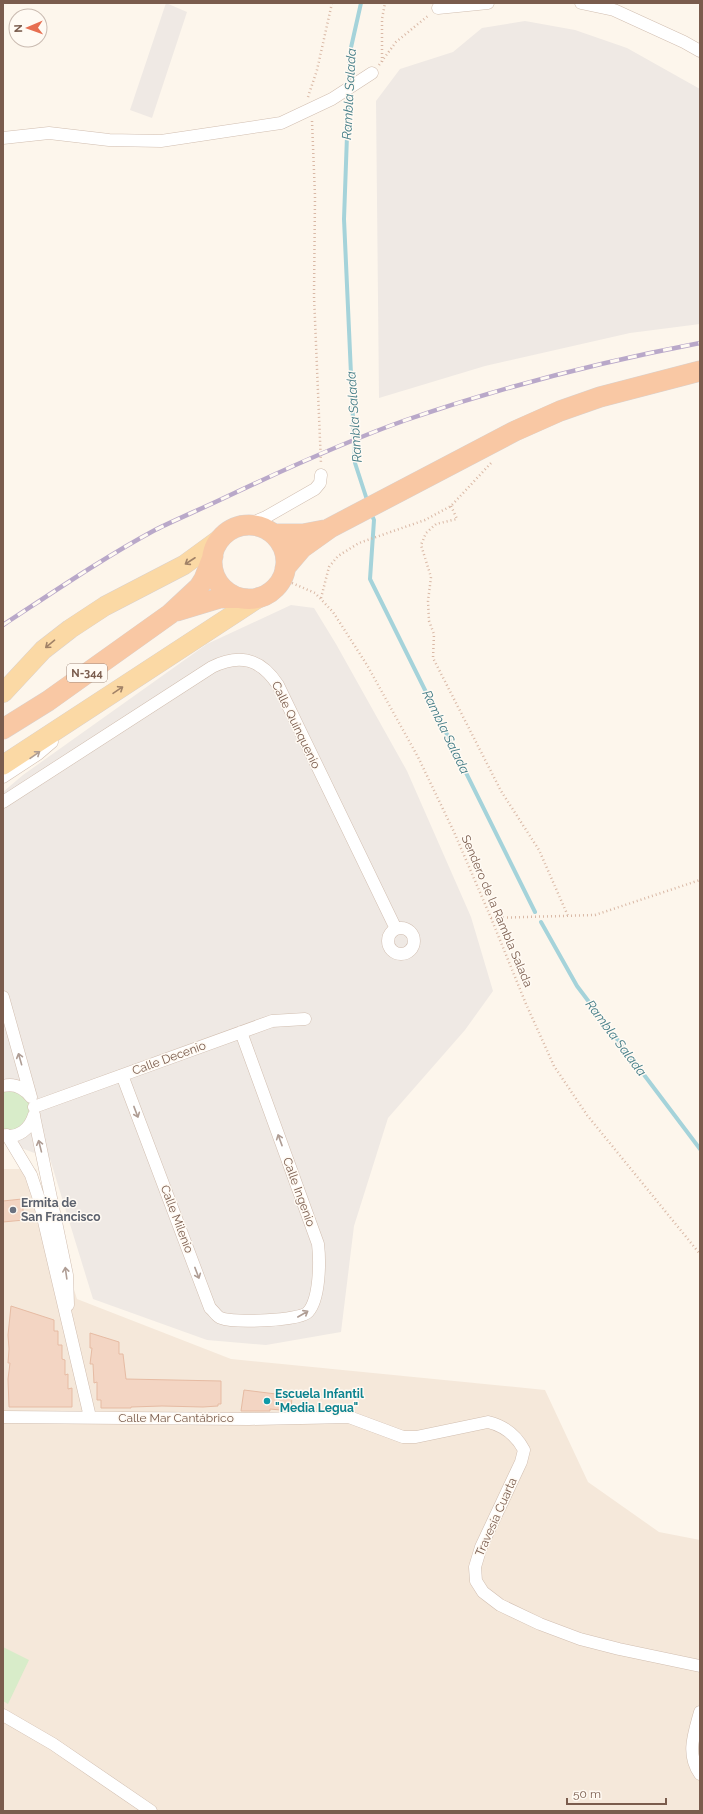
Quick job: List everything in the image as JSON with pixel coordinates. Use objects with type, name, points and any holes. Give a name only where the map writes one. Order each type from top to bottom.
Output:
[{"type":"highway","points":[[330,528],[303,534],[273,533],[258,526],[245,526],[232,530],[221,538],[213,556],[213,570],[218,582],[228,592],[240,598],[260,597],[274,588],[302,548],[330,528],[413,484],[538,420],[580,403],[700,371]]},
{"type":"highway","points":[[273,533],[283,548],[286,561],[283,574]]},
{"type":"highway","name":"N-344","points":[[3,728],[48,701],[170,614],[184,602],[201,583],[213,556]]},
{"type":"highway","name":"N-344","points":[[170,614],[187,607],[215,599],[240,598]]},
{"type":"main road","points":[[3,693],[39,654],[70,629],[105,606],[184,565],[221,538]]},
{"type":"main road","points":[[3,765],[101,702],[190,641],[260,597]]},
{"type":"street","points":[[438,8],[488,3]]},
{"type":"street","points":[[581,3],[614,10],[684,42],[700,51]]},
{"type":"street","points":[[3,138],[49,133],[109,140],[162,141],[280,123],[332,99],[372,73]]},
{"type":"street","points":[[245,526],[276,511],[318,486],[321,475]]},
{"type":"street","points":[[273,533],[276,511]]},
{"type":"street","name":"Calle Quinquenio","points":[[3,802],[212,667],[223,662],[247,659],[259,664],[270,674],[278,685],[396,929]]},
{"type":"street","points":[[3,777],[38,754],[101,702]]},
{"type":"street","points":[[3,997],[33,1107],[67,1274],[69,1326]]},
{"type":"street","name":"Calle Decenio","points":[[33,1107],[272,1021],[305,1019]]},
{"type":"street","name":"Calle Ingenio","points":[[241,1032],[318,1244],[320,1258],[314,1304],[307,1313],[296,1318],[265,1319]]},
{"type":"street","name":"Calle Milenio","points":[[122,1076],[210,1308],[220,1318],[234,1321],[265,1319]]},
{"type":"street","points":[[3,1086],[17,1086],[25,1090],[33,1107],[28,1127],[22,1132],[5,1135],[31,1175],[38,1196],[56,1279],[69,1326],[90,1417]]},
{"type":"street","name":"Calle Mar Cantábrico","points":[[3,1417],[349,1417]]},
{"type":"street","name":"Travesía Cuarta","points":[[349,1417],[403,1437],[416,1437],[488,1422],[499,1425],[518,1439],[524,1450],[521,1462],[481,1547],[475,1567],[476,1580],[483,1592],[500,1605],[540,1624],[580,1640],[619,1650],[681,1661],[700,1666]]},
{"type":"street","points":[[700,1712],[692,1737],[691,1752],[696,1768],[700,1774]]},
{"type":"street","points":[[3,1715],[52,1744],[151,1811]]},
{"type":"path","points":[[321,475],[314,296],[315,196],[307,110],[332,3]]},
{"type":"path","points":[[382,62],[382,18],[385,3]]},
{"type":"path","points":[[372,73],[396,42],[438,8]]},
{"type":"path","points":[[321,598],[329,567],[338,556],[359,543],[425,520],[451,506],[494,460]]},
{"type":"path","points":[[451,506],[457,519],[436,524],[426,533],[421,545],[431,577],[428,608],[429,621],[434,634],[433,658],[501,791],[539,850],[568,916]]},
{"type":"path","name":"Sendero de la Rambla Salada","points":[[283,574],[321,598],[333,612],[352,639],[418,757],[454,832],[526,1004],[554,1066],[587,1115],[700,1254]]},
{"type":"path","points":[[491,918],[595,915],[700,880]]},
{"type":"shaded area","points":[[166,3],[187,12],[152,118],[130,110]]},
{"type":"shaded area","points":[[525,21],[575,30],[627,48],[700,89],[700,324],[630,333],[485,366],[379,398],[376,101],[400,69],[453,52],[482,28]]},
{"type":"shaded area","points":[[291,605],[314,608],[336,644],[407,771],[471,917],[493,991],[465,1030],[388,1118],[354,1226],[341,1332],[266,1345],[207,1340],[93,1299],[50,1159],[3,1141],[3,792],[23,775],[207,644]]},
{"type":"shaded area","points":[[3,1169],[36,1169],[77,1299],[231,1359],[545,1390],[588,1482],[659,1532],[700,1540],[700,1811],[3,1811]]},
{"type":"green space","points":[[13,1089],[29,1100],[31,1114],[17,1130],[3,1131],[3,1090]]},
{"type":"green space","points":[[3,1647],[29,1660],[8,1704],[3,1701]]},
{"type":"building","name":"Ermita de San Francisco","points":[[22,1199],[24,1220],[3,1222],[3,1201]]},
{"type":"building","points":[[11,1306],[54,1320],[54,1331],[58,1331],[58,1345],[62,1345],[62,1359],[65,1360],[65,1375],[68,1374],[68,1389],[72,1388],[72,1407],[9,1407],[8,1379],[10,1363],[8,1363],[8,1335]]},
{"type":"building","points":[[90,1333],[119,1342],[119,1354],[123,1354],[126,1379],[221,1381],[221,1404],[218,1404],[218,1406],[203,1407],[162,1406],[101,1408],[101,1400],[97,1400],[97,1382],[94,1383],[93,1364],[90,1364],[92,1348],[90,1348]]},
{"type":"building","name":"Escuela Infantil \"Media Legua\"","points":[[244,1390],[292,1396],[291,1411],[270,1409],[270,1411],[241,1411]]},
{"type":"waterway","name":"Rambla Salada","points":[[361,3],[350,52],[344,219],[355,463],[368,503]]},
{"type":"waterway","name":"Rambla Salada","points":[[371,513],[374,520],[370,579],[535,912]]},
{"type":"waterway","name":"Rambla Salada","points":[[541,922],[577,986],[700,1149]]},
{"type":"railway","points":[[3,625],[97,564],[155,530],[337,447],[406,420],[515,386],[625,358],[700,343]]},
{"type":"place","name":"Ermita de San Francisco","points":[[13,1210]]},
{"type":"place","name":"Escuela Infantil \"Media Legua\"","points":[[267,1401]]}]
